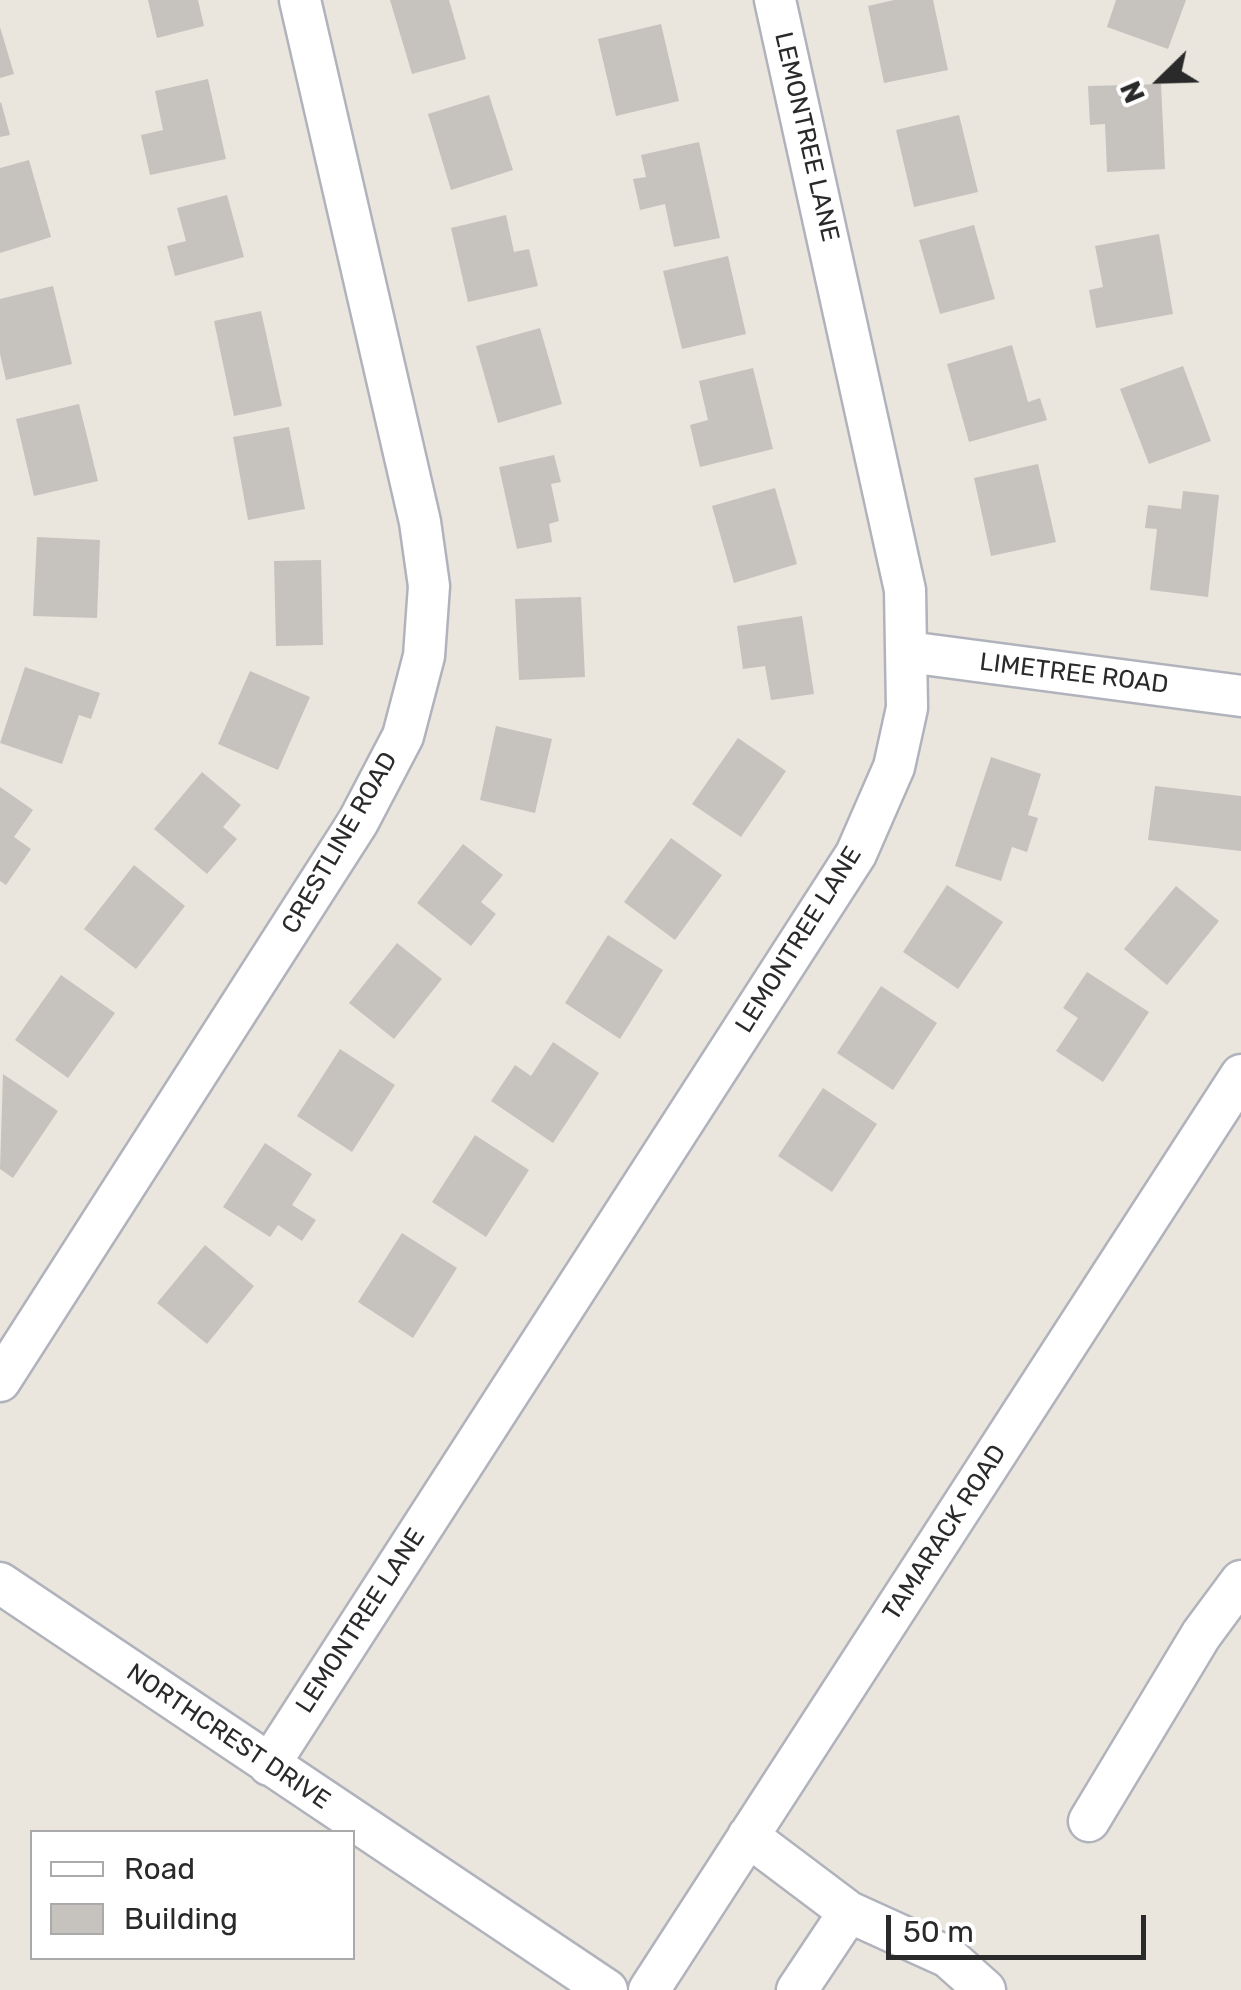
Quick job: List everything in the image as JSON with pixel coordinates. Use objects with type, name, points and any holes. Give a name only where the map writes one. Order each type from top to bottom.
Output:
[{"type":"street","name":"CRESTLINE ROAD","points":[[0,1381],[358,822],[403,736],[424,656],[428,586],[420,522],[300,0]]},
{"type":"street","name":"LEMONTREE LANE","points":[[269,1765],[856,854],[894,767],[908,708],[905,590],[775,0]]},
{"type":"street","name":"LIMETREE ROAD","points":[[908,652],[1241,696]]},
{"type":"street","name":"TAMARACK ROAD","points":[[649,1990],[1241,1075]]},
{"type":"street","points":[[1089,1821],[1201,1635],[1241,1581]]},
{"type":"street","name":"NORTHCREST DRIVE","points":[[0,1583],[607,1990]]},
{"type":"street","points":[[748,1836],[849,1912],[948,1957],[985,1990]]},
{"type":"street","points":[[796,1990],[849,1912]]},
{"type":"building","points":[[148,0],[198,0],[204,26],[157,38]]},
{"type":"building","points":[[390,0],[449,0],[466,59],[412,74]]},
{"type":"building","points":[[894,0],[933,0],[948,70],[884,83],[868,6]]},
{"type":"building","points":[[1116,0],[1186,0],[1168,49],[1107,27]]},
{"type":"building","points":[[661,24],[679,101],[616,116],[598,39]]},
{"type":"building","points":[[0,27],[14,74],[0,78]]},
{"type":"building","points":[[208,79],[226,159],[150,175],[141,135],[163,130],[155,91]]},
{"type":"building","points":[[1161,84],[1165,169],[1107,172],[1105,124],[1090,125],[1088,86]]},
{"type":"building","points":[[489,95],[513,170],[451,190],[428,114]]},
{"type":"building","points":[[0,103],[10,135],[0,137]]},
{"type":"building","points":[[959,115],[978,192],[914,207],[896,130]]},
{"type":"building","points":[[699,142],[720,238],[674,247],[665,204],[640,210],[633,179],[646,177],[641,155]]},
{"type":"building","points":[[29,160],[51,237],[0,253],[0,168]]},
{"type":"building","points":[[227,195],[244,257],[175,276],[167,246],[186,241],[177,208]]},
{"type":"building","points":[[506,215],[514,252],[529,249],[538,286],[468,302],[451,228]]},
{"type":"building","points":[[974,225],[995,299],[940,314],[919,240]]},
{"type":"building","points":[[1159,234],[1173,314],[1096,328],[1089,290],[1103,287],[1095,246]]},
{"type":"building","points":[[728,256],[746,334],[682,349],[663,271]]},
{"type":"building","points":[[53,286],[72,364],[6,380],[0,354],[0,299]]},
{"type":"building","points":[[261,311],[282,406],[234,416],[214,321]]},
{"type":"building","points":[[540,328],[562,404],[498,423],[476,346]]},
{"type":"building","points":[[1012,345],[1028,402],[1040,398],[1047,420],[969,442],[947,364]]},
{"type":"building","points":[[1183,366],[1211,441],[1149,464],[1120,389]]},
{"type":"building","points":[[753,368],[773,449],[700,467],[690,425],[708,420],[699,381]]},
{"type":"building","points":[[79,404],[98,481],[34,496],[16,419]]},
{"type":"building","points":[[289,427],[305,509],[248,520],[233,437]]},
{"type":"building","points":[[554,455],[561,482],[551,484],[559,521],[549,524],[552,542],[517,549],[499,467]]},
{"type":"building","points":[[1038,464],[1056,542],[991,556],[974,478]]},
{"type":"building","points":[[775,488],[797,564],[734,583],[712,506]]},
{"type":"building","points":[[1183,491],[1219,495],[1208,597],[1150,590],[1157,529],[1145,528],[1148,505],[1181,509]]},
{"type":"building","points":[[37,537],[100,540],[97,618],[33,616]]},
{"type":"building","points":[[321,560],[323,645],[276,646],[274,561]]},
{"type":"building","points":[[581,597],[585,677],[519,680],[515,599]]},
{"type":"building","points":[[802,616],[814,694],[771,700],[765,666],[743,669],[737,626]]},
{"type":"building","points":[[25,667],[100,693],[91,719],[79,715],[62,764],[0,743]]},
{"type":"building","points":[[250,671],[310,697],[278,770],[218,744]]},
{"type":"building","points":[[496,726],[552,739],[535,813],[480,800]]},
{"type":"building","points":[[738,738],[786,771],[741,837],[692,804]]},
{"type":"building","points":[[991,757],[1041,774],[1028,815],[1038,818],[1027,852],[1012,847],[1001,881],[955,866]]},
{"type":"building","points":[[202,772],[241,805],[223,827],[237,839],[207,874],[154,829]]},
{"type":"building","points":[[1155,786],[1241,796],[1241,851],[1148,840]]},
{"type":"building","points":[[0,787],[33,810],[14,837],[31,849],[6,885],[0,881]]},
{"type":"building","points":[[671,838],[722,875],[675,940],[624,902]]},
{"type":"building","points":[[463,844],[503,875],[481,902],[496,914],[471,946],[417,903]]},
{"type":"building","points":[[134,865],[185,906],[136,969],[84,929]]},
{"type":"building","points":[[947,885],[1003,922],[958,989],[903,952]]},
{"type":"building","points":[[1176,886],[1219,921],[1167,985],[1124,949]]},
{"type":"building","points":[[608,935],[663,970],[620,1039],[565,1003]]},
{"type":"building","points":[[397,943],[442,979],[394,1039],[349,1003]]},
{"type":"building","points":[[1087,972],[1149,1012],[1103,1082],[1056,1051],[1078,1018],[1063,1008]]},
{"type":"building","points":[[61,975],[115,1013],[68,1078],[15,1040]]},
{"type":"building","points":[[881,986],[937,1023],[893,1090],[837,1053]]},
{"type":"building","points":[[553,1042],[599,1073],[553,1143],[491,1101],[515,1065],[531,1076]]},
{"type":"building","points":[[340,1049],[395,1085],[352,1152],[297,1116]]},
{"type":"building","points":[[3,1074],[58,1111],[13,1178],[0,1169]]},
{"type":"building","points":[[823,1088],[877,1124],[832,1192],[778,1156]]},
{"type":"building","points":[[475,1135],[529,1170],[486,1237],[432,1202]]},
{"type":"building","points":[[265,1143],[312,1174],[292,1205],[316,1220],[302,1241],[278,1225],[270,1237],[223,1207]]},
{"type":"building","points":[[402,1233],[457,1268],[413,1338],[358,1302]]},
{"type":"building","points":[[205,1245],[254,1286],[207,1344],[157,1303]]}]
